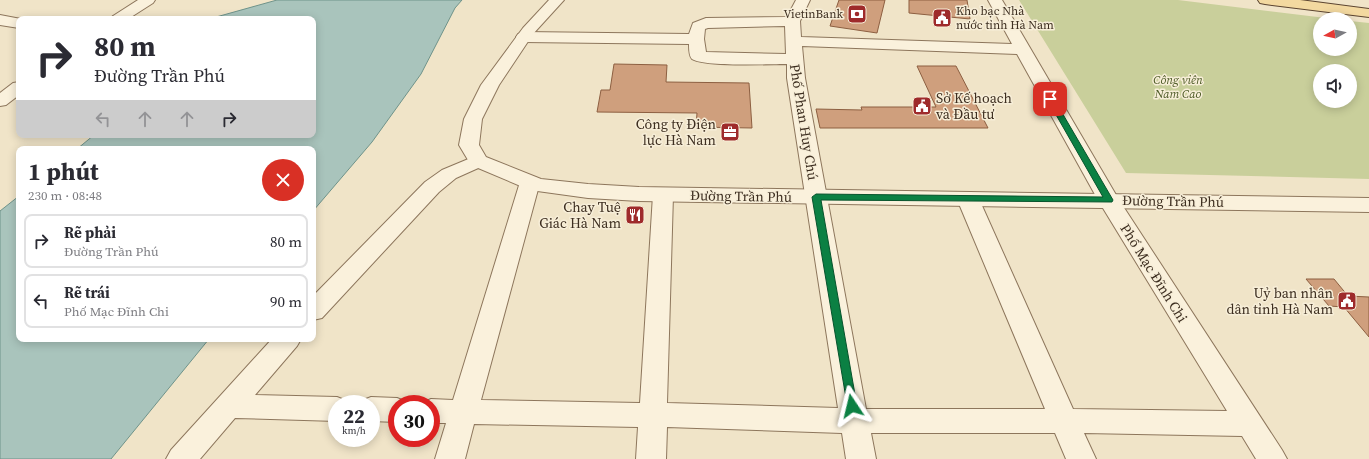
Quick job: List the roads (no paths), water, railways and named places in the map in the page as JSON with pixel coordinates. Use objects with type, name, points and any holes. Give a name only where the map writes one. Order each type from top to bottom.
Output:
[{"type":"main road","points":[[1265,0],[1369,13]]},
{"type":"street","points":[[123,16],[148,0]]},
{"type":"street","points":[[316,308],[432,187],[449,174],[478,161],[469,145],[473,119],[490,84],[524,37],[557,0]]},
{"type":"street","points":[[793,40],[804,0]]},
{"type":"street","name":"Phố Mạc Đĩnh Chi","points":[[994,0],[1109,200],[1272,459]]},
{"type":"street","points":[[0,20],[16,23]]},
{"type":"street","points":[[793,40],[706,58],[698,55],[696,39],[698,26],[706,23],[793,40],[1022,49]]},
{"type":"street","points":[[524,37],[696,39]]},
{"type":"street","name":"Phố Phan Huy Chú","points":[[793,40],[816,197],[861,459]]},
{"type":"street","points":[[0,101],[16,89]]},
{"type":"street","name":"Đường Trần Phú","points":[[478,161],[537,185],[588,191],[663,195],[1109,200],[1369,205]]},
{"type":"street","points":[[450,459],[530,182]]},
{"type":"street","points":[[651,459],[663,195]]},
{"type":"street","points":[[968,199],[1081,459]]},
{"type":"street","points":[[181,459],[285,342]]},
{"type":"street","points":[[228,406],[328,409]]},
{"type":"street","points":[[440,411],[653,415],[854,421],[1065,421],[1249,424]]},
{"type":"water","points":[[277,0],[462,0],[455,8],[421,74],[372,142],[316,207],[316,146],[81,146],[90,138],[316,138],[316,16],[220,16]]},
{"type":"water","points":[[16,198],[16,342],[207,342],[111,459],[0,459],[0,211]]},
{"type":"place","name":"VietinBank","points":[[857,14]]},
{"type":"place","name":"Kho bạc Nhà nước tỉnh Hà Nam","points":[[942,18]]},
{"type":"place","name":"Sở Kế hoạch và Đầu tư","points":[[922,106]]},
{"type":"place","name":"Công ty Điện lực Hà Nam","points":[[730,132]]},
{"type":"place","name":"Chay Tuệ Giác Hà Nam","points":[[635,215]]},
{"type":"place","name":"Uỷ ban nhân dân tỉnh Hà Nam","points":[[1347,301]]},
{"type":"park label","name":"Công viên Nam Cao","points":[[1178,87]]}]
